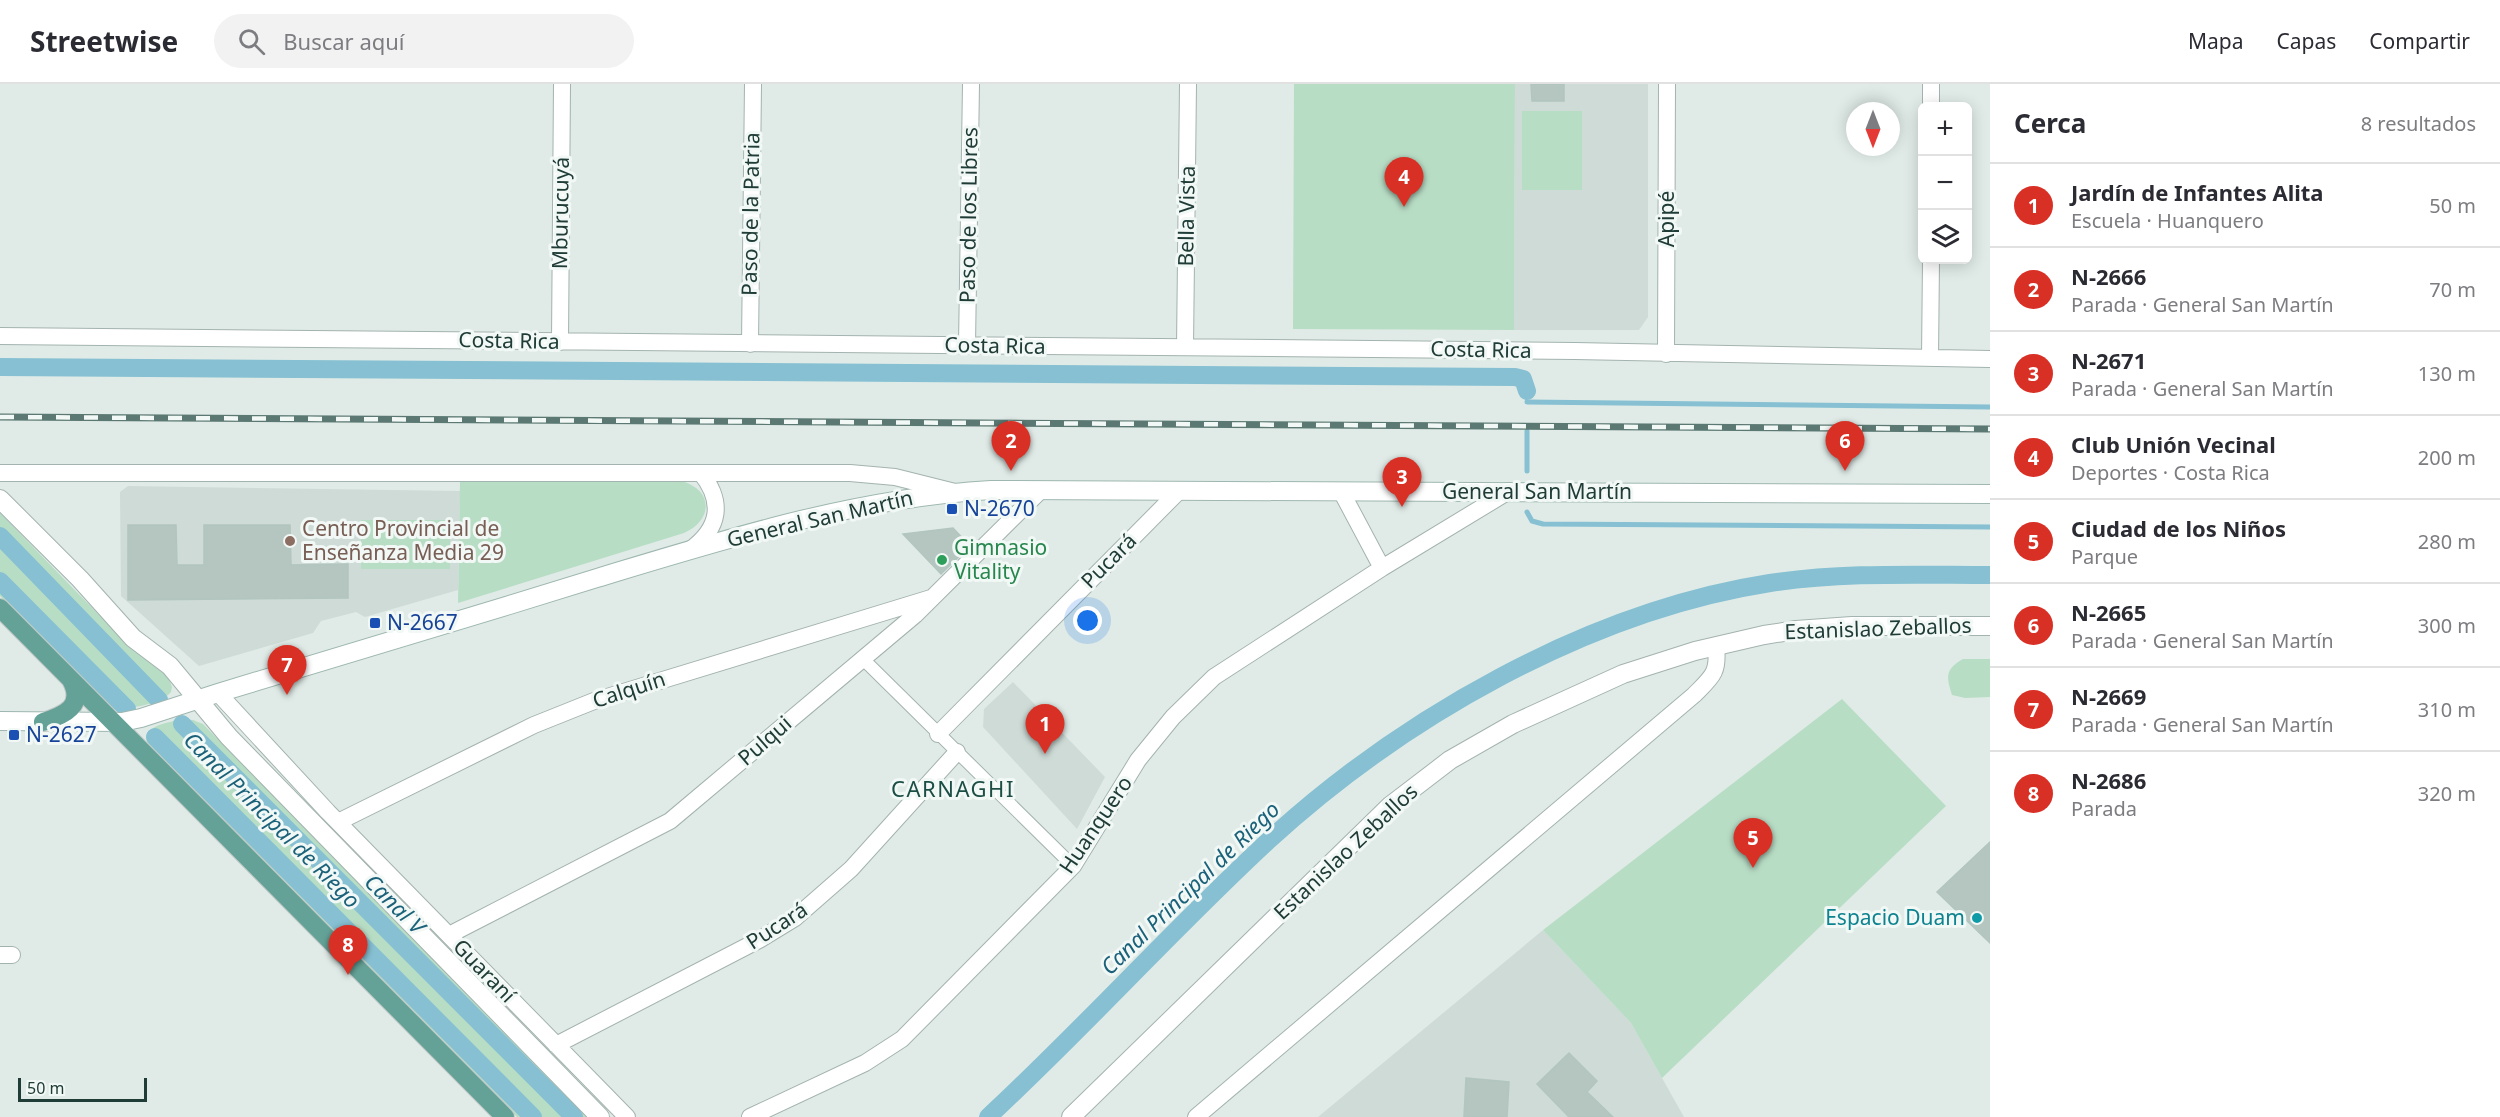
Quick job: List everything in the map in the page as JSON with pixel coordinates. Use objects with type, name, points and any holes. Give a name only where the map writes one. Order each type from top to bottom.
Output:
[{"type":"main road","name":"General San Martín","points":[[0,721],[113,722],[141,718],[690,550],[846,509],[884,501],[956,492],[1041,490],[1990,494]]},
{"type":"main road","points":[[0,499],[80,579],[133,638],[170,666],[229,738],[600,1117]]},
{"type":"main road","points":[[0,608],[505,1117]]},
{"type":"main road","name":"Estanislao Zeballos","points":[[1071,1117],[1390,806],[1419,782],[1480,742],[1548,707],[1623,674],[1716,646],[1764,635],[1825,627],[1990,626]]},
{"type":"main road","points":[[44,722],[64,714],[73,706],[75,689],[70,678]]},
{"type":"street","name":"Mburucuyá","points":[[560,342],[562,84]]},
{"type":"street","name":"Paso de la Patria","points":[[750,344],[753,84]]},
{"type":"street","name":"Paso de los Libres","points":[[967,345],[971,84]]},
{"type":"street","name":"Bella Vista","points":[[1185,347],[1188,84]]},
{"type":"street","name":"Apipé","points":[[1666,354],[1667,84]]},
{"type":"street","points":[[1931,102],[1932,84]]},
{"type":"street","points":[[1930,358],[1931,264]]},
{"type":"street","name":"Costa Rica","points":[[0,336],[1575,351],[1990,359]]},
{"type":"street","points":[[690,550],[710,534],[715,513],[713,492],[701,472]]},
{"type":"street","points":[[0,473],[701,472],[871,474],[918,482],[956,492]]},
{"type":"street","name":"Pulqui","points":[[449,935],[670,821],[935,597],[1041,490]]},
{"type":"street","name":"Pucará","points":[[938,734],[1179,491]]},
{"type":"street","points":[[1341,491],[1382,568]]},
{"type":"street","name":"Huanquero","points":[[750,1117],[865,1063],[902,1039],[1073,866],[1138,760],[1194,695],[1232,664],[1382,568],[1509,491]]},
{"type":"street","name":"Calquín","points":[[338,822],[534,725],[594,701],[935,597]]},
{"type":"street","points":[[1196,1117],[1694,695],[1713,676],[1718,663],[1716,646]]},
{"type":"street","points":[[861,658],[1073,866]]},
{"type":"street","name":"Guaraní","points":[[218,693],[338,822],[627,1117]]},
{"type":"street","name":"Pucará","points":[[556,1044],[759,940],[795,918],[851,869],[957,752]]},
{"type":"shaded area","points":[[1515,84],[1648,84],[1648,317],[1639,330],[1514,330]]},
{"type":"shaded area","name":"Centro Provincial de Enseñanza Media 29","points":[[128,486],[460,491],[458,590],[365,617],[356,612],[321,621],[313,633],[199,666],[121,596],[120,492]]},
{"type":"shaded area","points":[[1013,682],[1105,777],[1077,829],[983,727],[984,709]]},
{"type":"shaded area","points":[[1543,930],[1631,1023],[1684,1117],[1318,1117]]},
{"type":"green space","points":[[1294,84],[1515,84],[1514,330],[1293,329]]},
{"type":"green space","points":[[1522,111],[1582,111],[1582,190],[1522,190]]},
{"type":"green space","points":[[460,481],[681,481],[692,485],[699,491],[706,505],[701,521],[684,533],[458,603]]},
{"type":"green space","points":[[0,513],[133,650],[166,674],[172,687],[169,694],[158,701],[141,706],[111,708],[0,596]]},
{"type":"green space","points":[[361,520],[450,520],[450,569],[361,569]]},
{"type":"green space","points":[[1963,659],[1990,659],[1990,697],[1965,698],[1952,695],[1948,674],[1953,666]]},
{"type":"green space","points":[[1842,699],[1946,806],[1662,1078],[1631,1023],[1543,930]]},
{"type":"green space","points":[[193,720],[203,724],[589,1117],[517,1117],[147,745],[146,735],[154,727],[174,721]]},
{"type":"building","points":[[1531,84],[1564,84],[1564,101],[1532,101]]},
{"type":"building","points":[[128,525],[176,525],[177,565],[204,565],[204,525],[290,525],[291,565],[348,564],[348,598],[128,600]]},
{"type":"building","name":"Gimnasio Vitality","points":[[953,528],[970,546],[941,574],[903,534]]},
{"type":"building","name":"Espacio Duam","points":[[1990,842],[1990,943],[1937,892]]},
{"type":"building","points":[[1569,1053],[1597,1081],[1587,1092],[1613,1117],[1569,1117],[1537,1084]]},
{"type":"building","points":[[1466,1078],[1509,1082],[1507,1117],[1464,1117]]},
{"type":"waterway","points":[[0,367],[1515,377],[1523,379],[1527,391]]},
{"type":"waterway","points":[[1527,402],[1990,407]]},
{"type":"waterway","points":[[1527,431],[1527,471]]},
{"type":"waterway","points":[[1527,512],[1532,521],[1543,524],[1990,527]]},
{"type":"waterway","name":"Canal V","points":[[0,536],[159,700]]},
{"type":"waterway","name":"Canal Principal de Riego","points":[[988,1117],[1268,841],[1321,796],[1378,753],[1438,713],[1501,676],[1567,645],[1634,618],[1702,597],[1797,579],[1880,575],[1990,575]]},
{"type":"waterway","name":"Canal Principal de Riego","points":[[0,581],[127,709]]},
{"type":"waterway","name":"Canal V","points":[[182,724],[574,1117]]},
{"type":"waterway","name":"Canal Principal de Riego","points":[[155,737],[533,1117]]},
{"type":"railway","points":[[0,417],[1990,429]]},
{"type":"place","name":"Club Unión Vecinal","points":[[1404,207]]},
{"type":"place","name":"N-2666","points":[[1011,471]]},
{"type":"place","name":"N-2665","points":[[1845,471]]},
{"type":"place","name":"N-2671","points":[[1402,507]]},
{"type":"place","name":"N-2670","points":[[952,509]]},
{"type":"place","name":"Centro Provincial de Enseñanza Media 29","points":[[290,541]]},
{"type":"place","name":"Gimnasio Vitality","points":[[942,560]]},
{"type":"place","name":"N-2667","points":[[375,623]]},
{"type":"place","name":"N-2669","points":[[287,695]]},
{"type":"place","name":"N-2627","points":[[14,735]]},
{"type":"place","name":"Jardín de Infantes Alita","points":[[1045,754]]},
{"type":"place","name":"Ciudad de los Niños","points":[[1753,868]]},
{"type":"place","name":"Espacio Duam","points":[[1977,918]]},
{"type":"place","name":"N-2686","points":[[348,975]]},
{"type":"district","name":"CARNAGHI","points":[[953,789]]}]
